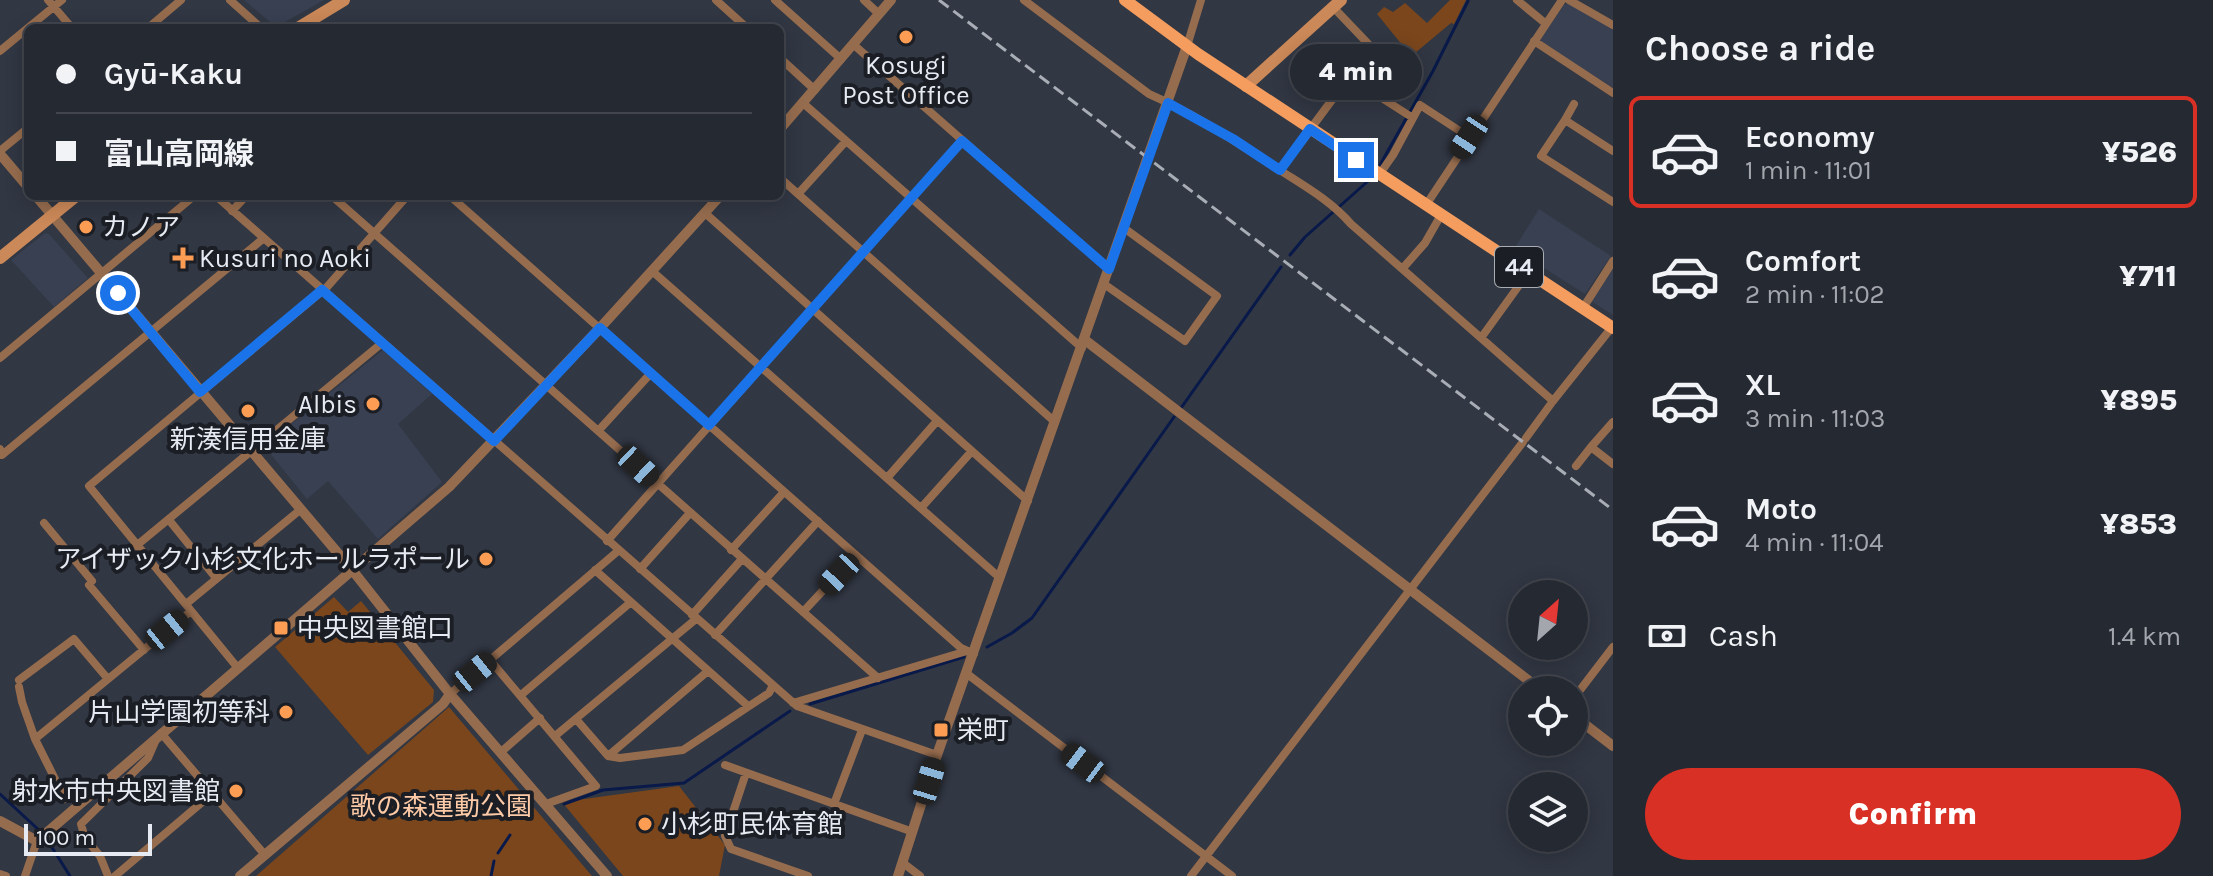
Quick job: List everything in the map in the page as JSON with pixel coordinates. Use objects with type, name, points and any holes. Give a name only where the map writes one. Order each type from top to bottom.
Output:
[{"type":"main road","points":[[305,24],[344,0]]},
{"type":"main road","name":"44","points":[[1125,0],[1310,129],[1612,327]]},
{"type":"main road","points":[[1246,86],[1338,4]]},
{"type":"main road","points":[[0,258],[71,200]]},
{"type":"street","points":[[29,24],[51,3],[62,0]]},
{"type":"street","points":[[153,24],[181,0]]},
{"type":"street","points":[[230,0],[257,24]]},
{"type":"street","points":[[775,0],[841,59]]},
{"type":"street","points":[[864,0],[879,14]]},
{"type":"street","points":[[784,124],[891,0]]},
{"type":"street","points":[[1024,0],[1149,94],[1233,139],[1336,207],[1553,401]]},
{"type":"street","points":[[898,876],[971,653],[1028,501],[1168,103],[1201,0]]},
{"type":"street","points":[[1426,205],[1562,0]]},
{"type":"street","points":[[1569,0],[1613,25]]},
{"type":"street","points":[[1520,1],[1545,23]]},
{"type":"street","points":[[722,2],[743,24]]},
{"type":"street","points":[[51,3],[69,24]]},
{"type":"street","points":[[1280,170],[1359,63],[1375,51],[1338,4]]},
{"type":"street","points":[[0,51],[24,28]]},
{"type":"street","points":[[1534,41],[1613,93]]},
{"type":"street","points":[[854,45],[1109,269]]},
{"type":"street","points":[[784,62],[815,90]]},
{"type":"street","points":[[1349,77],[1413,118]]},
{"type":"street","points":[[803,103],[1083,344],[1523,676]]},
{"type":"street","points":[[1574,104],[1538,160],[1613,202]]},
{"type":"street","points":[[1379,175],[1420,105],[1469,137]]},
{"type":"street","points":[[1565,120],[1613,151]]},
{"type":"street","points":[[24,131],[0,152],[24,182]]},
{"type":"street","points":[[798,194],[846,141]]},
{"type":"street","points":[[607,541],[962,141]]},
{"type":"street","points":[[784,182],[1055,422]]},
{"type":"street","points":[[39,200],[353,571],[450,694],[607,876]]},
{"type":"street","points":[[0,358],[189,200]]},
{"type":"street","points":[[220,200],[793,703],[937,755]]},
{"type":"street","points":[[232,211],[242,200]]},
{"type":"street","points":[[337,200],[878,678]]},
{"type":"street","points":[[237,667],[89,486],[327,287],[404,200]]},
{"type":"street","points":[[455,200],[971,653]]},
{"type":"street","points":[[25,876],[42,837],[449,487],[716,200]]},
{"type":"street","points":[[705,213],[1028,501]]},
{"type":"street","points":[[1403,268],[1425,243],[1441,215]]},
{"type":"street","points":[[1104,284],[1185,341],[1217,296],[1124,228]]},
{"type":"street","points":[[0,449],[2,455],[264,238]]},
{"type":"street","points":[[1583,308],[1613,261]]},
{"type":"street","points":[[652,271],[1000,578]]},
{"type":"street","points":[[1481,338],[1528,273]]},
{"type":"street","points":[[1191,876],[1612,327]]},
{"type":"street","points":[[136,546],[382,343]]},
{"type":"street","points":[[599,430],[651,373]]},
{"type":"street","points":[[887,478],[937,421]]},
{"type":"street","points":[[1576,466],[1613,422]]},
{"type":"street","points":[[1591,447],[1613,464]]},
{"type":"street","points":[[921,508],[972,451]]},
{"type":"street","points":[[731,550],[784,492]]},
{"type":"street","points":[[35,739],[144,650],[216,578],[300,510]]},
{"type":"street","points":[[640,569],[690,513]]},
{"type":"street","points":[[169,520],[216,578]]},
{"type":"street","points":[[715,635],[818,521]]},
{"type":"street","points":[[44,523],[144,650]]},
{"type":"street","points":[[240,876],[618,551]]},
{"type":"street","points":[[803,612],[856,555]]},
{"type":"street","points":[[555,736],[672,639],[742,559]]},
{"type":"street","points":[[595,570],[748,706]]},
{"type":"street","points":[[521,695],[631,602]]},
{"type":"street","points":[[65,799],[35,739],[19,684],[74,639],[108,679]]},
{"type":"street","points":[[1588,680],[1613,647]]},
{"type":"street","points":[[793,703],[971,653]]},
{"type":"street","points":[[490,660],[596,786],[546,804]]},
{"type":"street","points":[[608,756],[708,671]]},
{"type":"street","points":[[966,673],[1232,876]]},
{"type":"street","points":[[576,719],[608,756],[620,758],[683,750],[769,693],[773,685]]},
{"type":"street","points":[[501,752],[540,718]]},
{"type":"street","points":[[1588,727],[1613,746]]},
{"type":"street","points":[[834,804],[862,730]]},
{"type":"street","points":[[159,736],[213,793],[265,855]]},
{"type":"street","points":[[108,876],[100,856],[85,838],[81,824],[148,758],[159,736]]},
{"type":"street","points":[[725,765],[913,832]]},
{"type":"street","points":[[746,773],[725,836],[731,849],[808,876]]},
{"type":"street","points":[[115,876],[213,793]]},
{"type":"street","points":[[0,821],[42,837]]},
{"type":"street","points":[[903,863],[920,876]]},
{"type":"street","points":[[0,874],[6,876]]},
{"type":"shaded area","points":[[244,0],[324,0],[281,24],[272,24]]},
{"type":"shaded area","points":[[1569,2],[1613,29],[1613,88],[1539,41]]},
{"type":"shaded area","points":[[1539,209],[1611,256],[1585,294],[1514,249]]},
{"type":"shaded area","points":[[45,233],[88,278],[54,307],[11,260]]},
{"type":"shaded area","points":[[1613,269],[1613,315],[1591,301]]},
{"type":"shaded area","points":[[383,350],[432,394],[398,424],[442,482],[378,539],[328,481],[307,499],[264,446]]},
{"type":"green space","points":[[1450,0],[1466,0],[1454,24],[1451,23],[1415,53],[1403,46],[1377,14],[1384,7],[1393,12],[1405,3],[1427,23]]},
{"type":"green space","points":[[334,597],[348,612],[361,601],[434,690],[433,702],[368,755],[275,647]]},
{"type":"green space","name":"歌の森運動公園","points":[[449,707],[592,876],[256,876]]},
{"type":"green space","name":"小杉町民体育館","points":[[679,786],[725,845],[719,876],[623,876],[562,802]]},
{"type":"waterway","points":[[1380,165],[1468,1]]},
{"type":"waterway","points":[[1290,255],[1305,237],[1367,182]]},
{"type":"waterway","points":[[1181,408],[1281,267]]},
{"type":"waterway","points":[[987,647],[1032,618],[1174,417]]},
{"type":"waterway","points":[[810,704],[964,657]]},
{"type":"waterway","points":[[564,804],[603,790],[684,783],[790,711]]},
{"type":"waterway","points":[[0,794],[41,832]]},
{"type":"waterway","points":[[498,853],[510,835]]},
{"type":"waterway","points":[[46,838],[70,876]]},
{"type":"waterway","points":[[491,876],[494,861]]},
{"type":"railway","points":[[939,0],[1613,510]]},
{"type":"place","name":"Kosugi Post Office","points":[[906,37]]},
{"type":"place","name":"カノア","points":[[86,227]]},
{"type":"place","name":"Kusuri no Aoki","points":[[183,258]]},
{"type":"place","name":"Albis","points":[[373,404]]},
{"type":"place","name":"新湊信用金庫","points":[[248,411]]},
{"type":"place","name":"アイザック小杉文化ホールラポール","points":[[486,559]]},
{"type":"place","name":"中央図書館口","points":[[281,628]]},
{"type":"place","name":"片山学園初等科","points":[[286,712]]},
{"type":"place","name":"栄町","points":[[941,730]]},
{"type":"place","name":"射水市中央図書館","points":[[236,791]]},
{"type":"place","name":"小杉町民体育館","points":[[645,824]]},
{"type":"route","points":[[118,293],[200,392],[322,290],[494,441],[600,328],[709,425],[962,141],[1109,269],[1168,103],[1233,139],[1280,170],[1310,129],[1356,160]]}]
